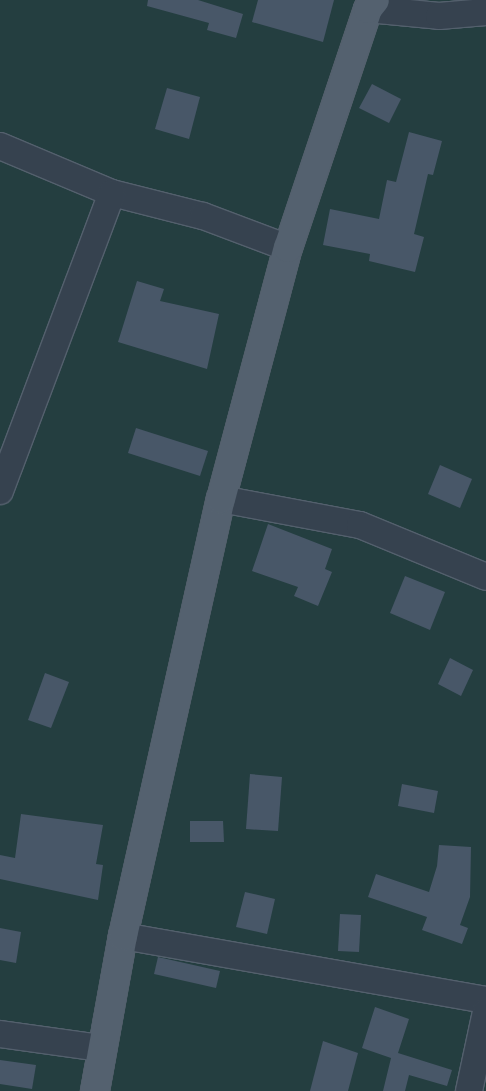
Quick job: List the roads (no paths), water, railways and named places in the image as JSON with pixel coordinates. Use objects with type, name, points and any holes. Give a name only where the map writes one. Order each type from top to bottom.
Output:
[{"type":"main road","points":[[95,1091],[101,1048],[123,936],[221,499],[288,248],[372,4]]},
{"type":"street","points":[[372,4],[439,16],[486,12]]},
{"type":"street","points":[[0,146],[112,193],[203,216],[288,248]]},
{"type":"street","points":[[0,492],[112,193]]},
{"type":"street","points":[[221,499],[360,525],[486,577]]},
{"type":"street","points":[[123,936],[486,1000]]},
{"type":"street","points":[[469,1091],[486,1012]]},
{"type":"street","points":[[0,1034],[101,1048]]}]
